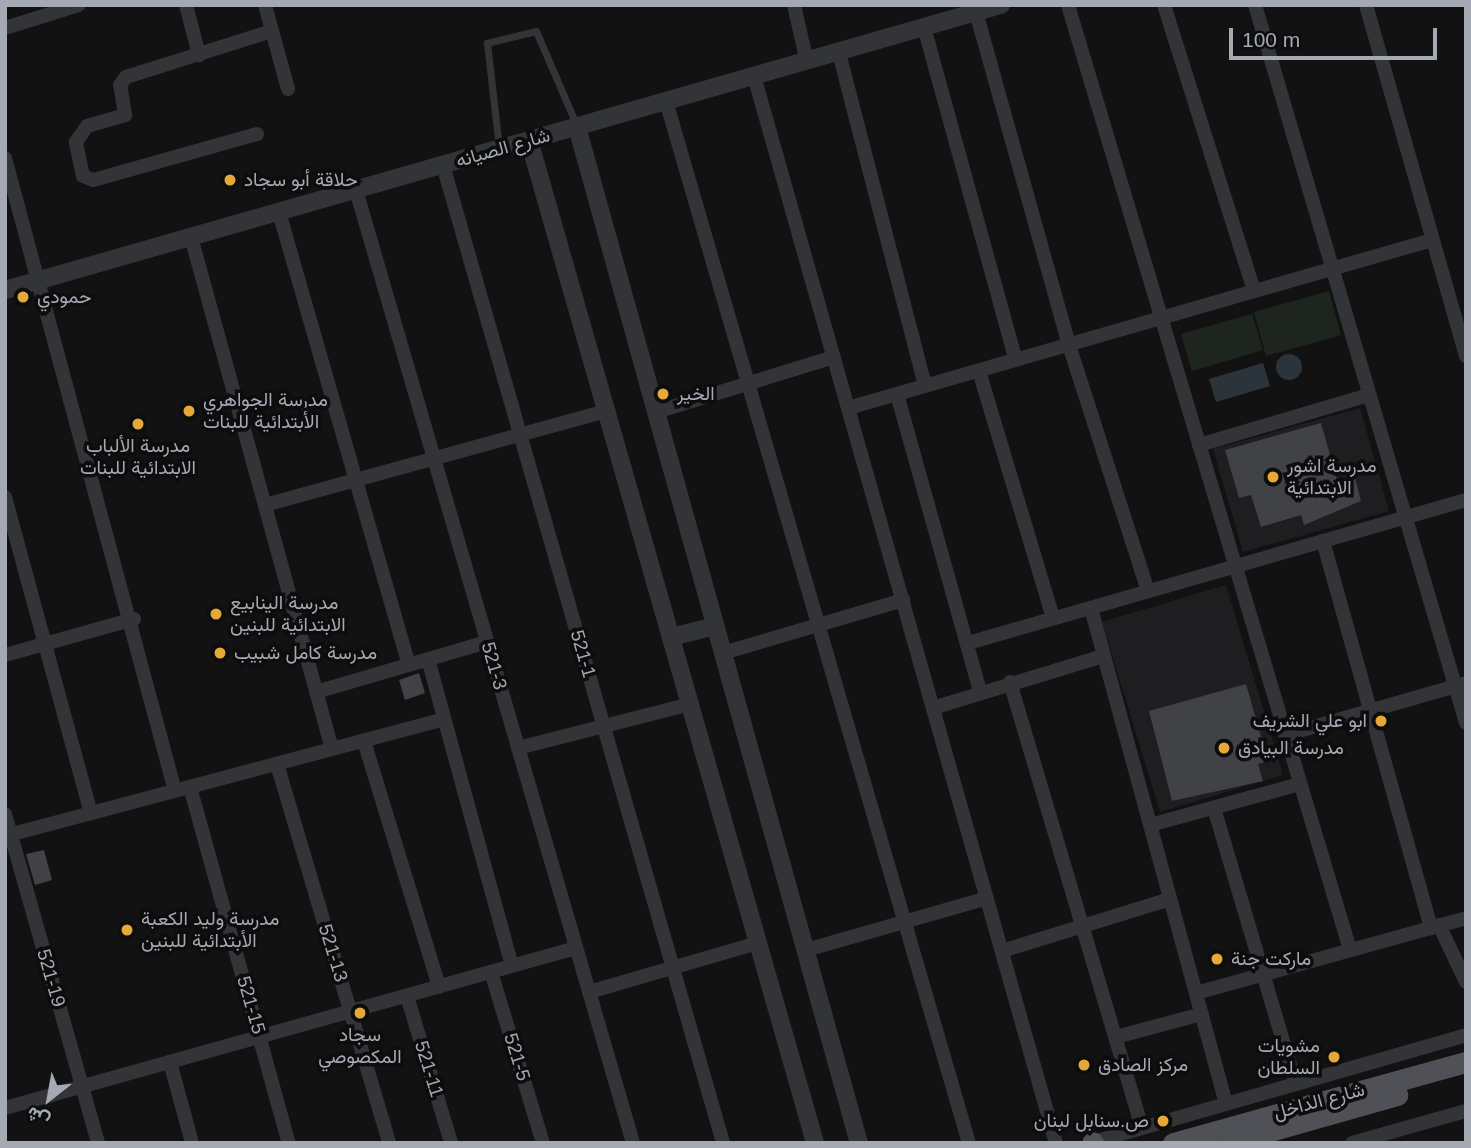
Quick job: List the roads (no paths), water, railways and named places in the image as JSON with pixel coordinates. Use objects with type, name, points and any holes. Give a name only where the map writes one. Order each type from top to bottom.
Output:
[{"type":"main road","name":"شارع الداخل","points":[[1172,1143],[1466,1062]]},
{"type":"main road","name":"شارع الداخل","points":[[1227,1143],[1466,1077]]},
{"type":"street","points":[[5,28],[79,5]]},
{"type":"street","points":[[186,5],[200,55]]},
{"type":"street","points":[[265,5],[288,89]]},
{"type":"street","points":[[794,5],[807,62]]},
{"type":"street","name":"شارع الصيانه","points":[[5,290],[1001,5]]},
{"type":"street","points":[[1068,5],[1350,950]]},
{"type":"street","points":[[1164,5],[1254,291]]},
{"type":"street","points":[[1255,5],[1404,518],[1461,684],[1466,723]]},
{"type":"street","points":[[1366,5],[1466,356]]},
{"type":"street","points":[[976,12],[1069,345],[1148,591]]},
{"type":"street","points":[[924,27],[1016,360]]},
{"type":"street","points":[[257,134],[93,180],[83,176],[78,137],[87,126],[125,115],[123,78],[272,31]]},
{"type":"street","points":[[839,53],[925,385]]},
{"type":"street","points":[[754,76],[1056,1143]]},
{"type":"street","points":[[666,102],[969,1143]]},
{"type":"street","points":[[577,127],[859,1143]]},
{"type":"street","points":[[529,140],[815,1143]]},
{"type":"street","points":[[5,158],[134,619],[175,791]]},
{"type":"street","name":"521-1","points":[[443,165],[723,1143]]},
{"type":"street","name":"521-3","points":[[356,190],[633,1143]]},
{"type":"street","points":[[279,212],[409,665]]},
{"type":"street","points":[[191,237],[332,749]]},
{"type":"street","points":[[848,408],[1432,240]]},
{"type":"street","points":[[656,412],[834,358]]},
{"type":"street","points":[[979,371],[1053,618]]},
{"type":"street","points":[[897,394],[980,692]]},
{"type":"street","points":[[1199,445],[1368,395]]},
{"type":"street","points":[[265,505],[606,411]]},
{"type":"street","points":[[5,497],[91,814]]},
{"type":"street","points":[[968,643],[1466,500]]},
{"type":"street","points":[[1323,541],[1368,711],[1435,926],[1466,982]]},
{"type":"street","points":[[723,653],[819,627],[903,600]]},
{"type":"street","points":[[1091,608],[1226,1104]]},
{"type":"street","points":[[5,655],[134,619]]},
{"type":"street","points":[[671,637],[716,626]]},
{"type":"street","points":[[316,692],[487,642]]},
{"type":"street","points":[[933,708],[1010,682],[1103,656]]},
{"type":"street","points":[[428,659],[512,966]]},
{"type":"street","points":[[1010,682],[1086,923],[1142,1128]]},
{"type":"street","points":[[1285,735],[1461,684]]},
{"type":"street","points":[[518,748],[690,704]]},
{"type":"street","points":[[8,836],[444,719]]},
{"type":"street","points":[[364,741],[439,987]]},
{"type":"street","name":"521-13","points":[[276,764],[389,1143]]},
{"type":"street","points":[[1150,825],[1300,784]]},
{"type":"street","name":"521-15","points":[[190,787],[289,1143]]},
{"type":"street","points":[[1214,808],[1296,1084]]},
{"type":"street","name":"521-19","points":[[5,814],[8,836],[98,1143]]},
{"type":"street","points":[[806,950],[987,898]]},
{"type":"street","points":[[1002,951],[1170,899]]},
{"type":"street","points":[[1196,993],[1466,918]]},
{"type":"street","points":[[589,992],[758,943]]},
{"type":"street","points":[[5,1108],[576,948]]},
{"type":"street","name":"521-5","points":[[491,972],[543,1143]]},
{"type":"street","name":"521-11","points":[[407,996],[451,1143]]},
{"type":"street","points":[[1116,1037],[1202,1014]]},
{"type":"street","points":[[1092,1143],[1466,1035]]},
{"type":"street","points":[[170,1062],[192,1143]]},
{"type":"street","points":[[1352,1143],[1405,1136],[1466,1111]]},
{"type":"lane","points":[[499,149],[486,43],[536,31],[577,127]]},
{"type":"place","name":"حلاقة أبو سجاد","points":[[230,180]]},
{"type":"place","name":"حمودي","points":[[23,297]]},
{"type":"place","name":"الخير","points":[[663,394]]},
{"type":"place","name":"مدرسة الجواهري الأبتدائية للبنات","points":[[189,411]]},
{"type":"place","name":"مدرسة الألباب الابتدائية للبنات","points":[[138,424]]},
{"type":"place","name":"مدرسة اشور الابتدائية","points":[[1273,477]]},
{"type":"place","name":"مدرسة الينابيع الابتدائية للبنين","points":[[216,614]]},
{"type":"place","name":"مدرسة كامل شبيب","points":[[220,653]]},
{"type":"place","name":"ابو علي الشريف","points":[[1381,721]]},
{"type":"place","name":"مدرسة البيادق","points":[[1224,748]]},
{"type":"place","name":"مدرسة وليد الكعبة الأبتدائية للبنين","points":[[127,930]]},
{"type":"place","name":"ماركت جنة","points":[[1217,959]]},
{"type":"place","name":"سجاد المكصوصي","points":[[360,1013]]},
{"type":"place","name":"مشويات السلطان","points":[[1334,1057]]},
{"type":"place","name":"مركز الصادق","points":[[1084,1065]]},
{"type":"place","name":"ص.سنابل لبنان","points":[[1163,1121]]}]
